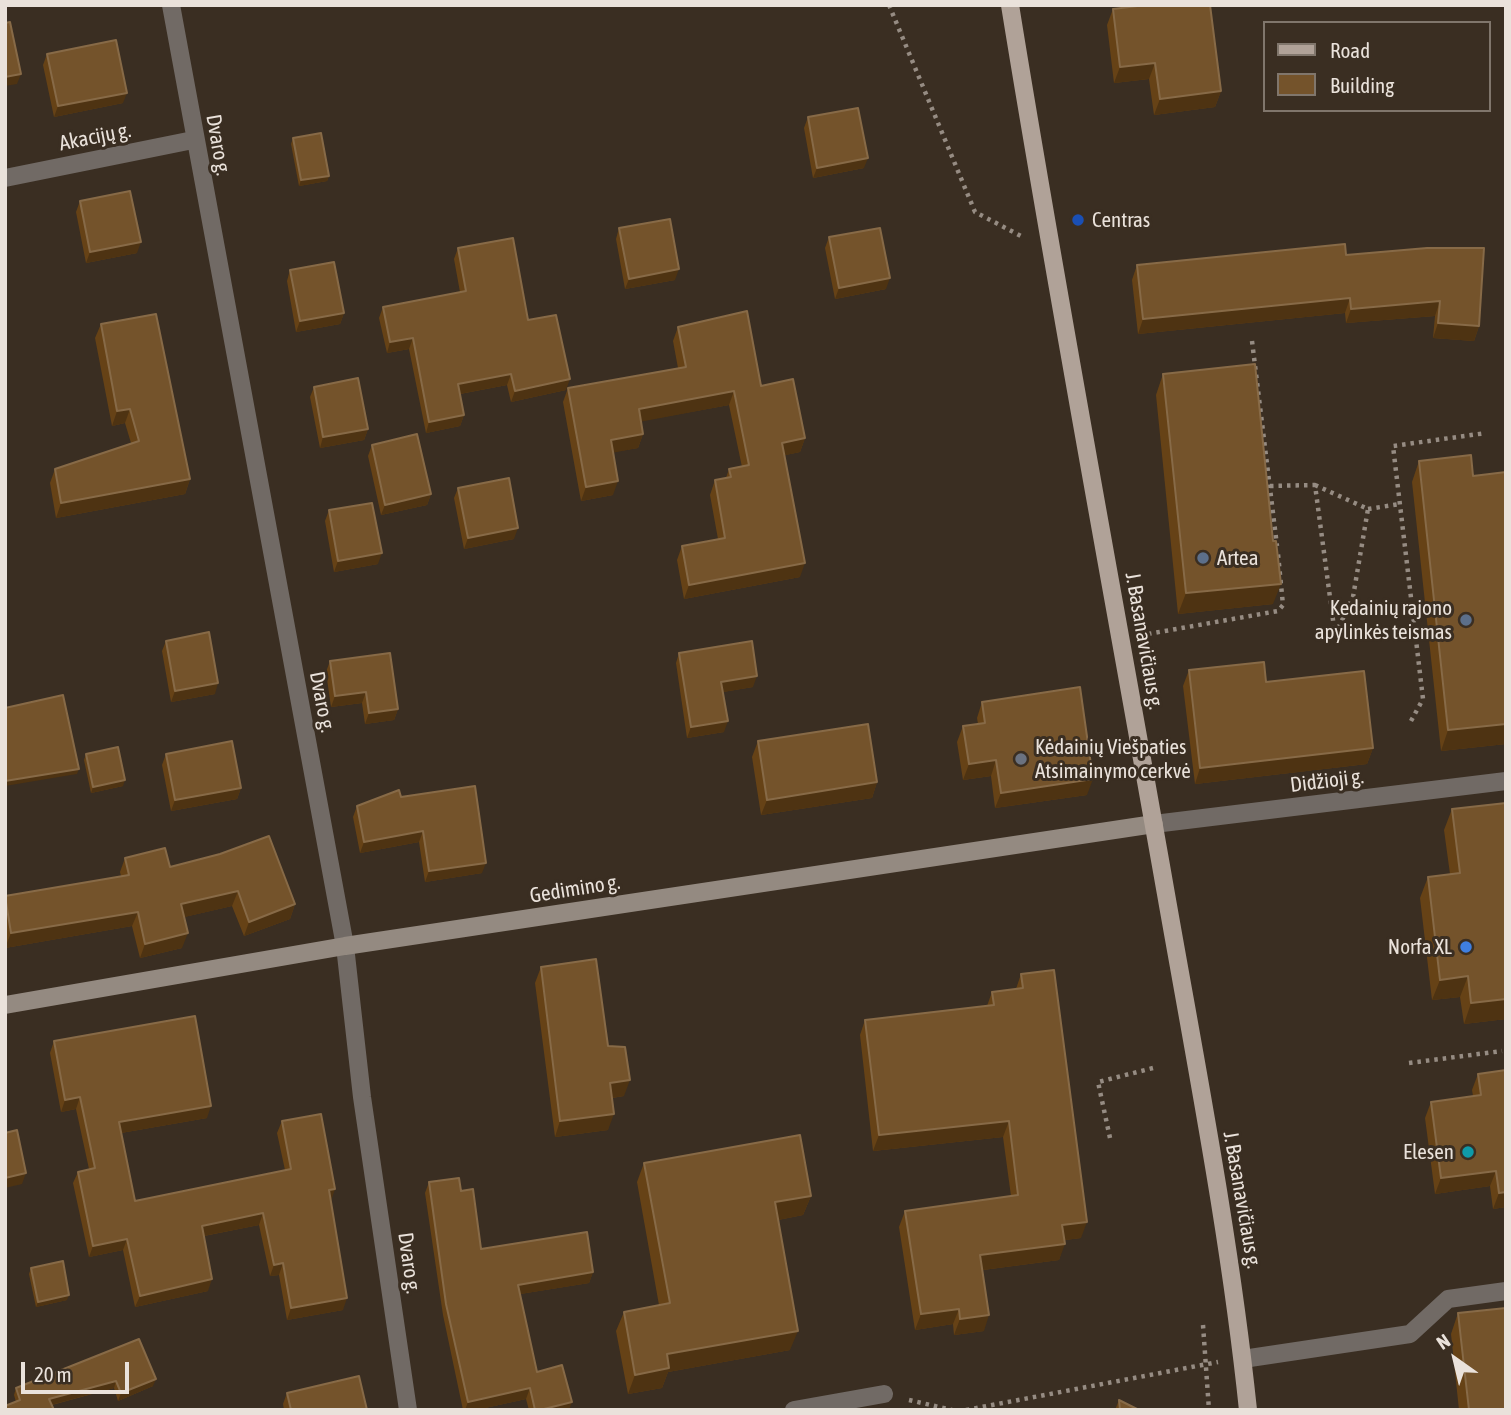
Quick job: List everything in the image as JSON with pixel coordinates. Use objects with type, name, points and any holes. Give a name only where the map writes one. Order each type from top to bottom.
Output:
[{"type":"main road","name":"J. Basanavičiaus g.","points":[[1010,5],[1050,251],[1154,824],[1243,1359],[1248,1410]]},
{"type":"main road","name":"Gedimino g.","points":[[5,1005],[345,946],[1154,824]]},
{"type":"street","name":"Dvaro g.","points":[[171,5],[193,140],[345,946],[362,1097],[408,1410]]},
{"type":"street","name":"Akacijų g.","points":[[5,178],[193,140]]},
{"type":"street","name":"Didžioji g.","points":[[1154,824],[1506,781]]},
{"type":"street","points":[[1243,1359],[1410,1334],[1448,1298],[1506,1291]]},
{"type":"street","points":[[794,1410],[884,1394]]},
{"type":"path","points":[[889,5],[975,212],[1050,251]]},
{"type":"path","points":[[1121,638],[1278,611],[1283,605],[1252,341]]},
{"type":"path","points":[[1411,721],[1423,699],[1393,446],[1486,433]]},
{"type":"path","points":[[1270,486],[1315,485],[1368,509],[1400,504]]},
{"type":"path","points":[[1315,485],[1335,635],[1353,597],[1368,509]]},
{"type":"path","points":[[1409,1063],[1502,1051]]},
{"type":"path","points":[[1111,1138],[1098,1082],[1153,1069]]},
{"type":"path","points":[[1203,1325],[1209,1410]]},
{"type":"path","points":[[966,1410],[1243,1359]]},
{"type":"path","points":[[884,1394],[952,1410]]},
{"type":"building","points":[[1146,5],[1210,5],[1221,91],[1160,99],[1155,63],[1120,67],[1113,9]]},
{"type":"building","points":[[10,22],[21,74],[5,77],[5,23]]},
{"type":"building","points":[[116,40],[127,93],[58,106],[47,54]]},
{"type":"building","points":[[858,108],[868,158],[817,168],[808,117]]},
{"type":"building","points":[[321,133],[329,176],[301,180],[293,138]]},
{"type":"building","points":[[130,191],[141,242],[90,252],[80,201]]},
{"type":"building","points":[[670,219],[679,269],[629,279],[619,228]]},
{"type":"building","points":[[880,228],[890,278],[839,288],[829,237]]},
{"type":"building","points":[[513,238],[528,320],[556,315],[570,379],[515,391],[511,374],[458,384],[464,415],[429,422],[413,338],[390,342],[383,307],[466,291],[458,248]]},
{"type":"building","points":[[1345,244],[1346,255],[1427,248],[1484,248],[1479,326],[1438,323],[1440,301],[1351,309],[1350,298],[1143,319],[1137,265]]},
{"type":"building","points":[[334,262],[344,313],[300,321],[290,270]]},
{"type":"building","points":[[747,311],[761,386],[793,379],[805,438],[782,443],[805,563],[689,585],[682,546],[725,538],[715,480],[731,477],[729,469],[749,465],[734,391],[639,409],[643,434],[611,440],[618,481],[586,487],[568,388],[686,367],[678,327]]},
{"type":"building","points":[[156,314],[190,479],[61,503],[55,469],[139,441],[130,409],[117,411],[101,324]]},
{"type":"building","points":[[1255,364],[1273,541],[1276,541],[1281,584],[1186,593],[1163,374]]},
{"type":"building","points":[[358,378],[368,429],[323,437],[314,387]]},
{"type":"building","points":[[417,434],[431,494],[385,505],[372,445]]},
{"type":"building","name":"Kedainių rajono apylinkės teismas","points":[[1471,455],[1473,476],[1506,472],[1506,724],[1448,730],[1419,461]]},
{"type":"building","points":[[509,478],[518,528],[468,538],[458,488]]},
{"type":"building","points":[[372,503],[382,553],[338,561],[329,510]]},
{"type":"building","points":[[209,632],[218,683],[175,691],[166,641]]},
{"type":"building","points":[[752,641],[757,676],[721,682],[728,721],[691,727],[679,653]]},
{"type":"building","points":[[390,653],[398,709],[369,713],[366,692],[335,696],[330,661]]},
{"type":"building","points":[[1264,662],[1266,682],[1364,671],[1373,748],[1200,768],[1189,670]]},
{"type":"building","name":"Kėdainių Viešpaties Atsimainymo cerkvė","points":[[1080,687],[1093,779],[1001,793],[996,760],[969,764],[963,726],[985,723],[982,702]]},
{"type":"building","points":[[63,695],[79,769],[5,781],[5,708]]},
{"type":"building","points":[[868,724],[877,782],[767,800],[758,741]]},
{"type":"building","points":[[232,741],[241,788],[175,800],[166,754]]},
{"type":"building","points":[[118,747],[125,780],[93,787],[86,754]]},
{"type":"building","points":[[475,786],[486,863],[429,871],[423,831],[364,842],[357,806],[399,790],[401,797]]},
{"type":"building","name":"Norfa XL","points":[[1506,803],[1506,999],[1471,1003],[1468,976],[1440,980],[1428,877],[1460,873],[1452,809]]},
{"type":"building","points":[[269,836],[295,904],[249,922],[238,891],[181,904],[188,933],[145,944],[138,912],[11,933],[5,896],[129,875],[125,858],[165,848],[170,867],[220,854]]},
{"type":"building","points":[[596,959],[608,1046],[625,1047],[630,1080],[610,1083],[614,1114],[560,1121],[541,967]]},
{"type":"building","points":[[1054,970],[1087,1222],[1062,1225],[1065,1244],[980,1255],[989,1315],[960,1319],[959,1309],[921,1314],[905,1211],[1018,1195],[1009,1121],[879,1135],[865,1020],[994,1005],[992,992],[1023,988],[1021,974]]},
{"type":"building","points":[[195,1016],[211,1106],[119,1122],[135,1201],[291,1169],[282,1121],[321,1114],[335,1189],[329,1190],[347,1298],[291,1308],[283,1263],[274,1265],[263,1213],[202,1226],[212,1279],[140,1296],[127,1239],[93,1246],[78,1172],[95,1168],[80,1097],[65,1100],[54,1041]]},
{"type":"building","name":"Elesen","points":[[1506,1070],[1506,1192],[1499,1193],[1496,1171],[1441,1178],[1431,1102],[1481,1095],[1478,1074]]},
{"type":"building","points":[[17,1130],[26,1173],[5,1178],[5,1133]]},
{"type":"building","points":[[800,1135],[811,1196],[775,1202],[798,1331],[667,1354],[669,1368],[635,1375],[624,1312],[670,1303],[644,1163]]},
{"type":"building","points":[[459,1178],[461,1191],[473,1189],[481,1249],[587,1232],[593,1272],[518,1285],[537,1372],[562,1365],[572,1402],[535,1410],[530,1388],[468,1402],[446,1304],[429,1182]]},
{"type":"building","points":[[63,1261],[69,1295],[38,1302],[31,1268]]},
{"type":"building","points":[[1506,1308],[1506,1410],[1469,1410],[1458,1313]]},
{"type":"building","points":[[139,1339],[156,1379],[121,1393],[116,1381],[49,1399],[54,1410],[5,1410],[5,1406],[20,1400],[16,1388]]},
{"type":"building","points":[[359,1376],[367,1410],[291,1410],[287,1393]]},
{"type":"building","points":[[1119,1400],[1139,1410],[1120,1410]]},
{"type":"place","name":"Centras","points":[[1078,220]]},
{"type":"place","name":"Artea","points":[[1203,558]]},
{"type":"place","name":"Kedainių rajono apylinkės teismas","points":[[1466,620]]},
{"type":"place","name":"Kėdainių Viešpaties Atsimainymo cerkvė","points":[[1021,759]]},
{"type":"place","name":"Norfa XL","points":[[1466,947]]},
{"type":"place","name":"Elesen","points":[[1468,1152]]}]
